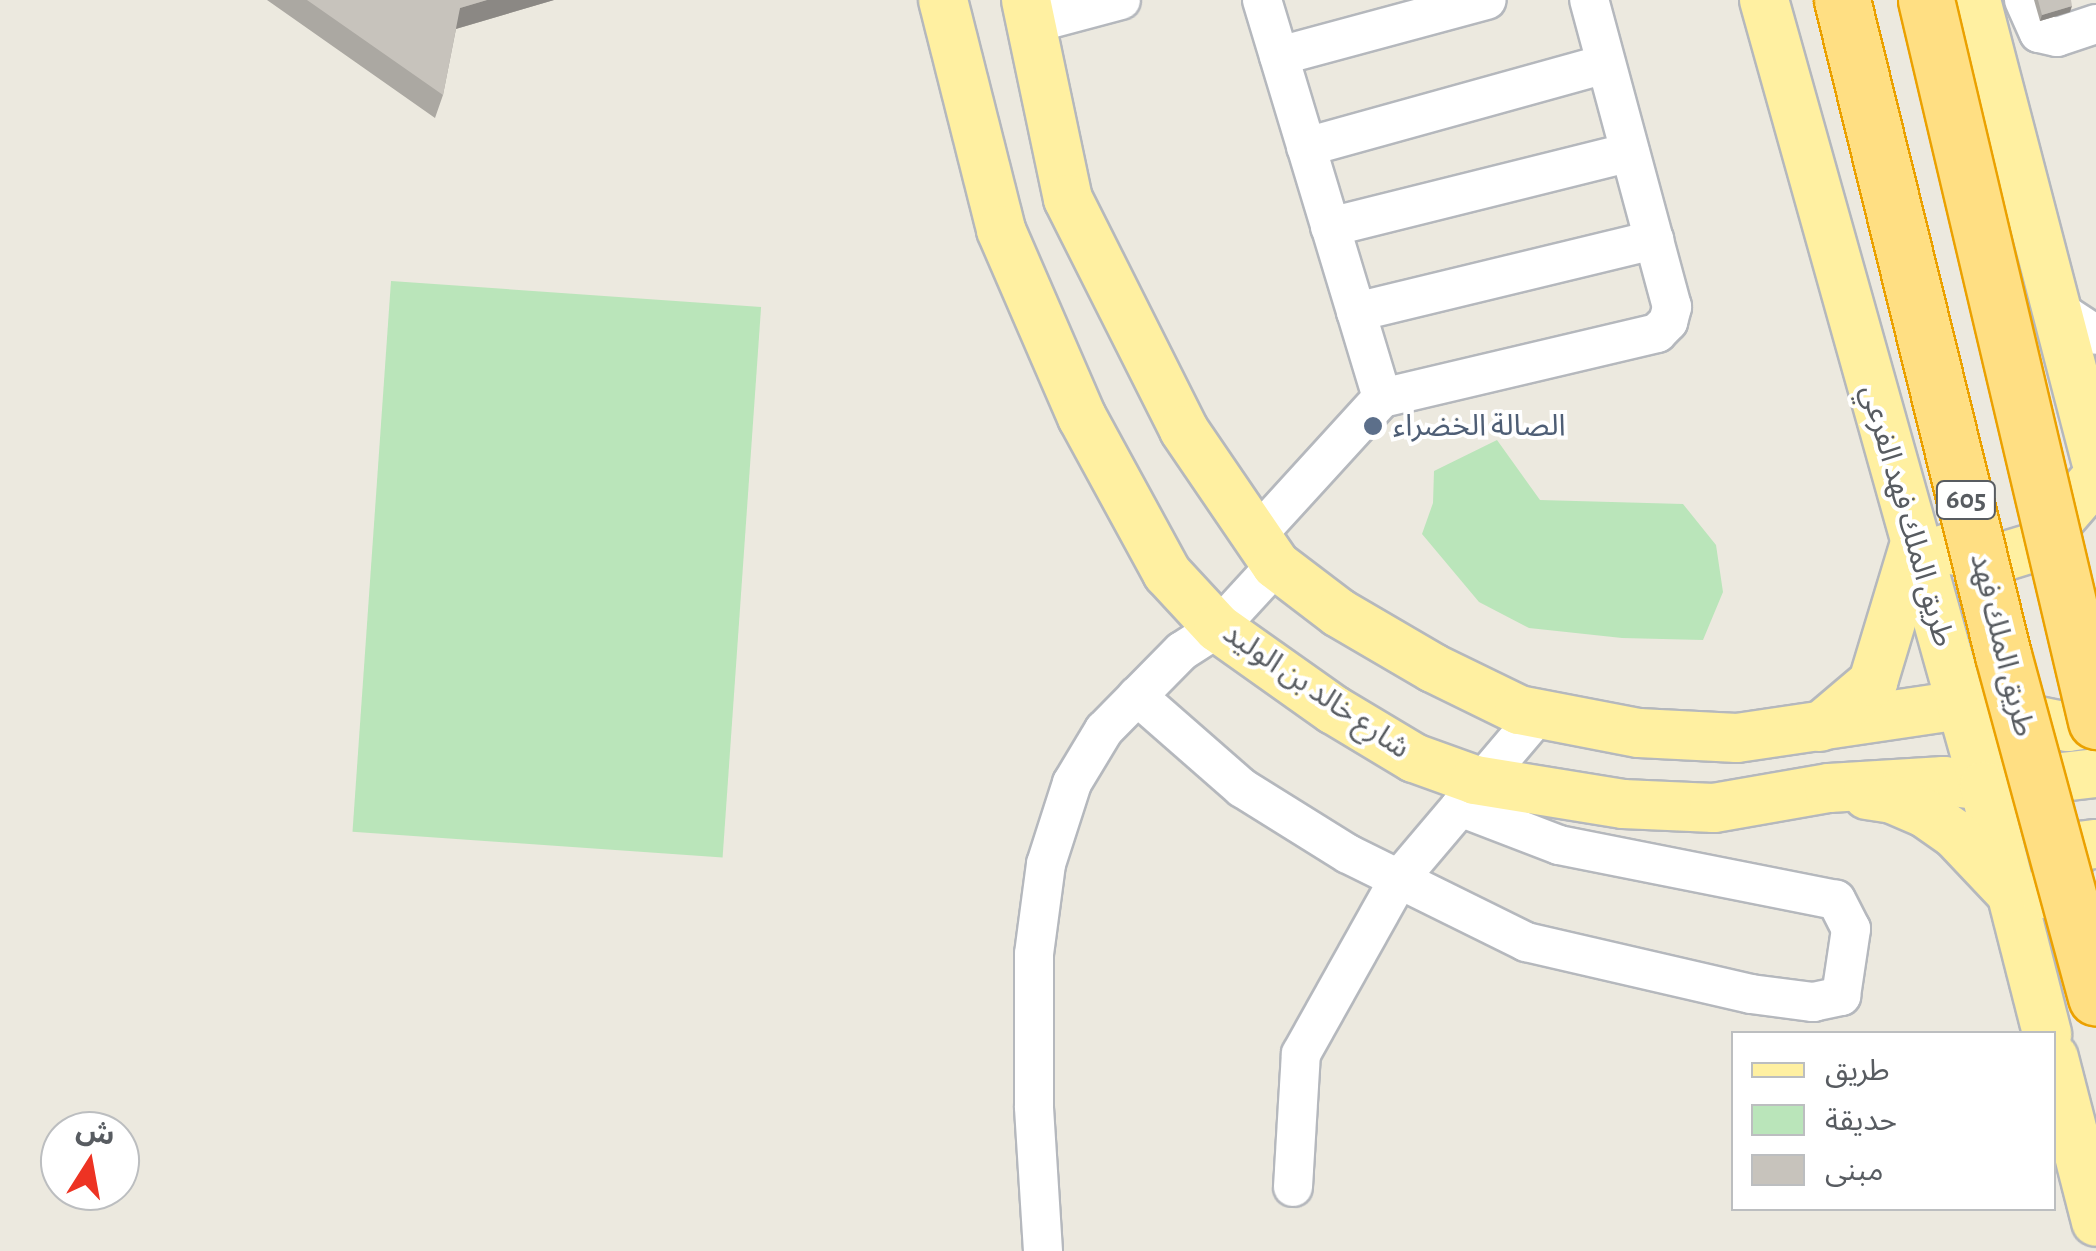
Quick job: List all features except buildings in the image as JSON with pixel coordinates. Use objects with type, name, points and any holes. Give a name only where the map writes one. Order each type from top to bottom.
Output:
[{"type":"highway","name":"طريق الملك فهد","points":[[1842,0],[2004,655],[2096,998]]},
{"type":"highway","name":"605","points":[[1926,0],[2096,722]]},
{"type":"main road","name":"شارع خالد بن الوليد","points":[[943,0],[1000,230],[1082,417],[1167,572],[1218,628],[1334,710],[1471,794],[1714,808],[1829,788],[1944,781],[1984,786],[2096,774]]},
{"type":"main road","name":"طريق الملك فهد الفرعي","points":[[1764,0],[1984,786],[2042,1014]]},
{"type":"main road","points":[[1976,0],[2077,322],[2096,460]]},
{"type":"main road","points":[[1028,12],[1068,198],[1184,430],[1266,551],[1338,612],[1433,668],[1519,710],[1639,734],[1737,738],[1818,730],[1961,705],[2068,727],[2096,722]]},
{"type":"main road","points":[[1818,730],[1872,682],[1908,524],[1946,550],[1999,558],[2036,547],[2096,478]]},
{"type":"main road","points":[[1829,788],[1892,799],[1925,813],[1954,834],[2009,891]]},
{"type":"main road","points":[[2042,1014],[2045,888],[2079,846],[2096,844]]},
{"type":"main road","points":[[2056,1066],[2096,1222]]},
{"type":"street","points":[[1028,12],[1121,0]]},
{"type":"street","points":[[1262,0],[1382,398]]},
{"type":"street","points":[[1278,56],[1488,0]]},
{"type":"street","points":[[1043,1251],[1034,1106],[1034,954],[1046,864],[1072,783],[1104,730],[1182,651],[1218,628],[1266,551],[1382,398],[1657,333],[1668,322],[1672,308],[1589,0]]},
{"type":"street","points":[[2024,0],[2039,33],[2057,37],[2096,24]]},
{"type":"street","points":[[1306,147],[1606,64]]},
{"type":"street","points":[[1330,227],[1630,152]]},
{"type":"street","points":[[1356,312],[1654,240]]},
{"type":"street","points":[[1137,696],[1242,788],[1348,854],[1526,942],[1751,994],[1813,1002],[1842,996],[1852,929],[1836,900],[1559,846],[1471,794]]},
{"type":"street","points":[[1293,1187],[1301,1054],[1399,879],[1539,714]]},
{"type":"green space","points":[[391,281],[761,307],[723,858],[352,832]]},
{"type":"green space","points":[[1497,440],[1540,500],[1683,504],[1716,545],[1723,592],[1703,640],[1622,638],[1529,628],[1479,602],[1422,534],[1433,503],[1434,471]]},
{"type":"place","name":"الصالة الخضراء","points":[[1373,426]]}]
